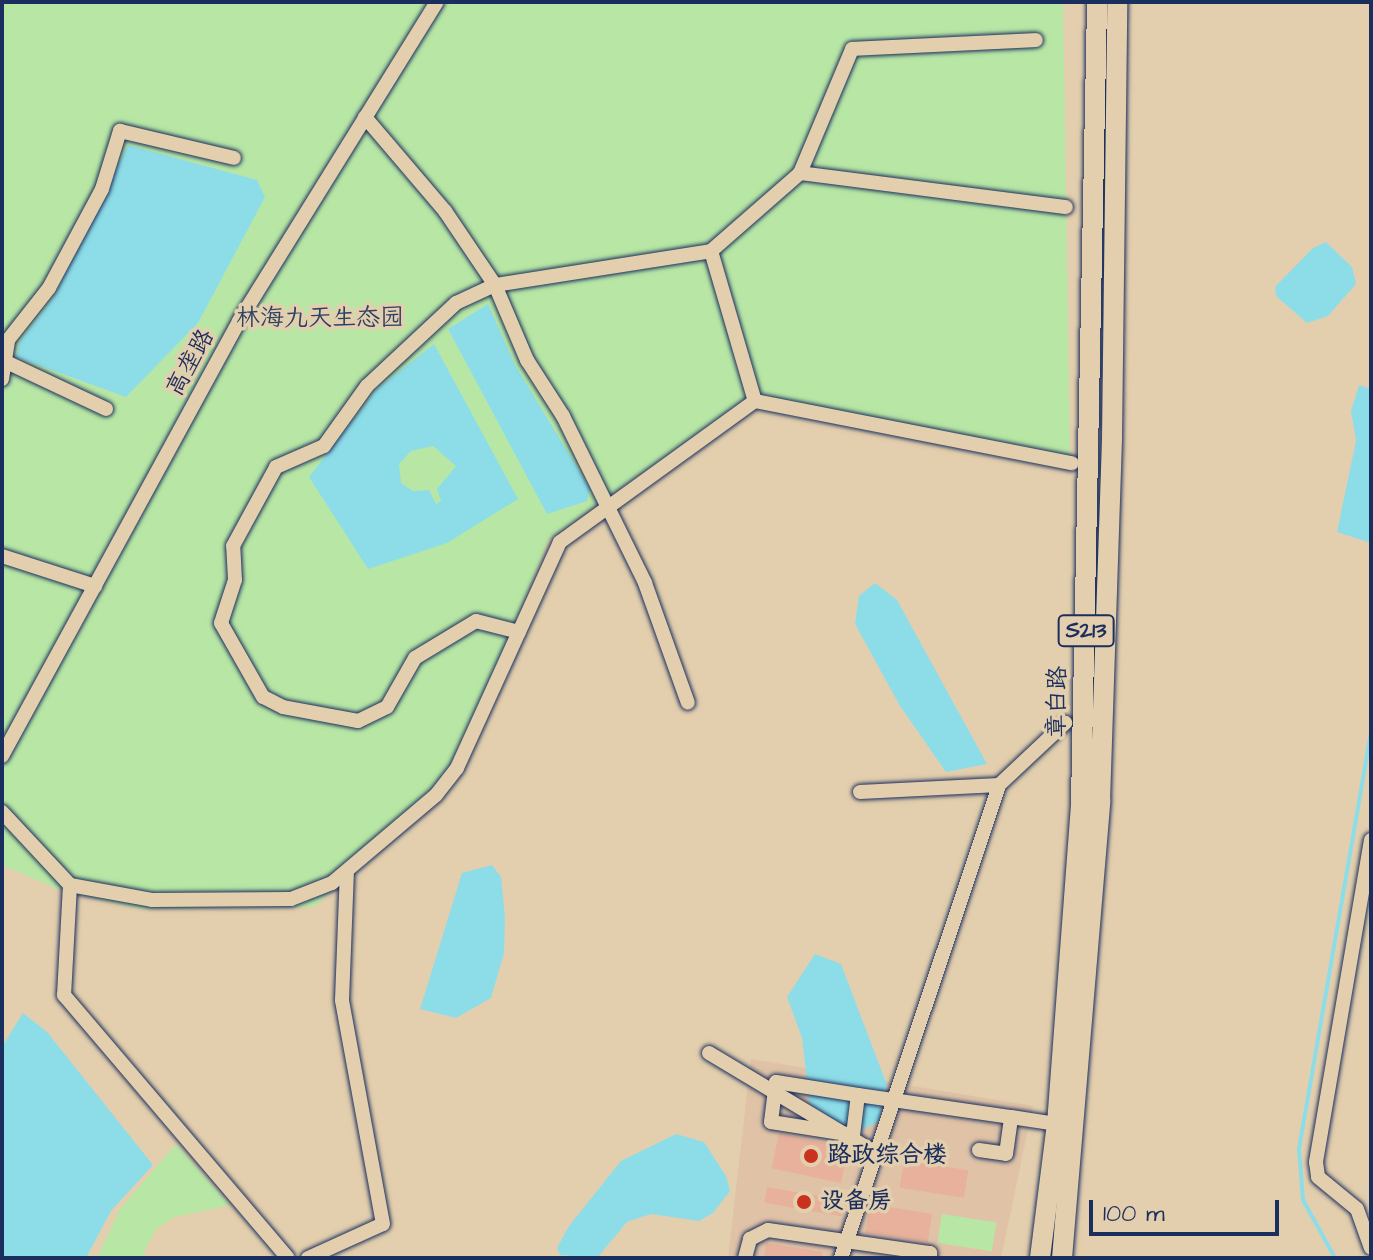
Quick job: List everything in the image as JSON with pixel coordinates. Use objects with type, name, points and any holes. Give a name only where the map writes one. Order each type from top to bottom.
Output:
[{"type":"highway","name":"章白路","points":[[1040,1258],[1057,1124],[1081,802],[1097,2]]},
{"type":"highway","name":"章白路","points":[[1062,1258],[1100,801],[1118,5]]},
{"type":"street","name":"高垄路","points":[[2,756],[239,321],[437,2]]},
{"type":"street","points":[[519,632],[476,621],[415,658],[387,707],[358,721],[283,707],[263,697],[221,623],[235,580],[233,546],[276,467],[324,446],[367,386],[444,313],[495,285],[711,251],[800,173],[852,49],[1036,40]]},
{"type":"street","points":[[365,117],[445,211],[495,285],[527,360],[609,506],[645,583],[688,703]]},
{"type":"street","points":[[2,379],[8,340],[49,288],[102,189],[120,131],[234,158]]},
{"type":"street","points":[[800,173],[1066,207]]},
{"type":"street","points":[[711,251],[755,401]]},
{"type":"street","points":[[4,361],[106,409]]},
{"type":"street","points":[[2,812],[70,885],[152,900],[291,899],[332,883],[436,795],[457,768],[560,542],[755,401],[1072,463]]},
{"type":"street","points":[[2,556],[95,586]]},
{"type":"street","points":[[841,1258],[999,785],[1065,723]]},
{"type":"street","points":[[860,792],[999,785]]},
{"type":"street","points":[[1371,840],[1316,1162],[1318,1177],[1357,1209],[1371,1248]]},
{"type":"street","points":[[308,1258],[383,1224],[342,1000],[347,871]]},
{"type":"street","points":[[70,885],[64,995],[288,1258]]},
{"type":"street","points":[[709,1053],[876,1153]]},
{"type":"street","points":[[858,1095],[853,1135],[771,1122],[776,1082],[1057,1124]]},
{"type":"street","points":[[979,1150],[1006,1154],[1011,1117]]},
{"type":"street","points":[[745,1258],[750,1239],[768,1230],[930,1253],[930,1258]]},
{"type":"shaded area","points":[[751,1059],[1033,1106],[1001,1258],[728,1258]]},
{"type":"green space","name":"林海九天生态园","points":[[2,2],[1063,2],[1070,460],[751,396],[549,539],[451,780],[314,907],[141,909],[60,890],[2,865]]},
{"type":"green space","points":[[176,1144],[230,1205],[175,1217],[156,1229],[143,1254],[153,1258],[97,1258],[120,1209]]},
{"type":"green space","points":[[942,1214],[996,1223],[992,1251],[937,1243]]},
{"type":"water","points":[[128,145],[257,180],[265,197],[198,323],[126,397],[16,357],[20,341],[54,297]]},
{"type":"water","points":[[1326,242],[1352,267],[1356,284],[1328,316],[1307,323],[1276,296],[1275,287],[1313,248]]},
{"type":"water","points":[[488,304],[515,365],[590,489],[587,501],[547,514],[448,329]]},
{"type":"water","points":[[434,344],[518,499],[447,543],[368,569],[309,477],[377,389]],"holes":[[[433,446],[456,466],[437,489],[441,501],[436,504],[429,490],[413,491],[401,483],[399,464],[411,451]]]},
{"type":"water","points":[[1359,385],[1371,389],[1371,543],[1337,532],[1356,441],[1351,411]]},
{"type":"water","points":[[875,583],[897,600],[987,764],[946,772],[900,706],[855,624],[859,596]]},
{"type":"water","points":[[492,865],[501,877],[505,918],[504,953],[491,998],[456,1018],[420,1009],[462,873]]},
{"type":"water","points":[[815,954],[841,964],[887,1085],[879,1121],[864,1129],[849,1130],[810,1107],[802,1038],[787,997]]},
{"type":"water","points":[[23,1013],[47,1032],[153,1165],[111,1211],[86,1258],[2,1258],[2,1047]]},
{"type":"water","points":[[676,1134],[704,1142],[726,1176],[730,1191],[713,1213],[699,1221],[651,1214],[627,1222],[597,1258],[560,1255],[557,1248],[569,1226],[621,1161]]},
{"type":"building","name":"路政综合楼","points":[[779,1133],[848,1148],[841,1183],[772,1168]]},
{"type":"building","points":[[904,1160],[968,1170],[964,1198],[900,1188]]},
{"type":"building","name":"设备房","points":[[767,1187],[844,1201],[841,1216],[764,1203]]},
{"type":"building","points":[[870,1204],[932,1214],[928,1242],[865,1233]]},
{"type":"building","points":[[766,1243],[822,1252],[822,1258],[764,1258]]},
{"type":"waterway","points":[[1335,1258],[1303,1200],[1299,1149],[1371,733]]},
{"type":"place","name":"路政综合楼","points":[[811,1156]]},
{"type":"place","name":"设备房","points":[[804,1202]]}]
